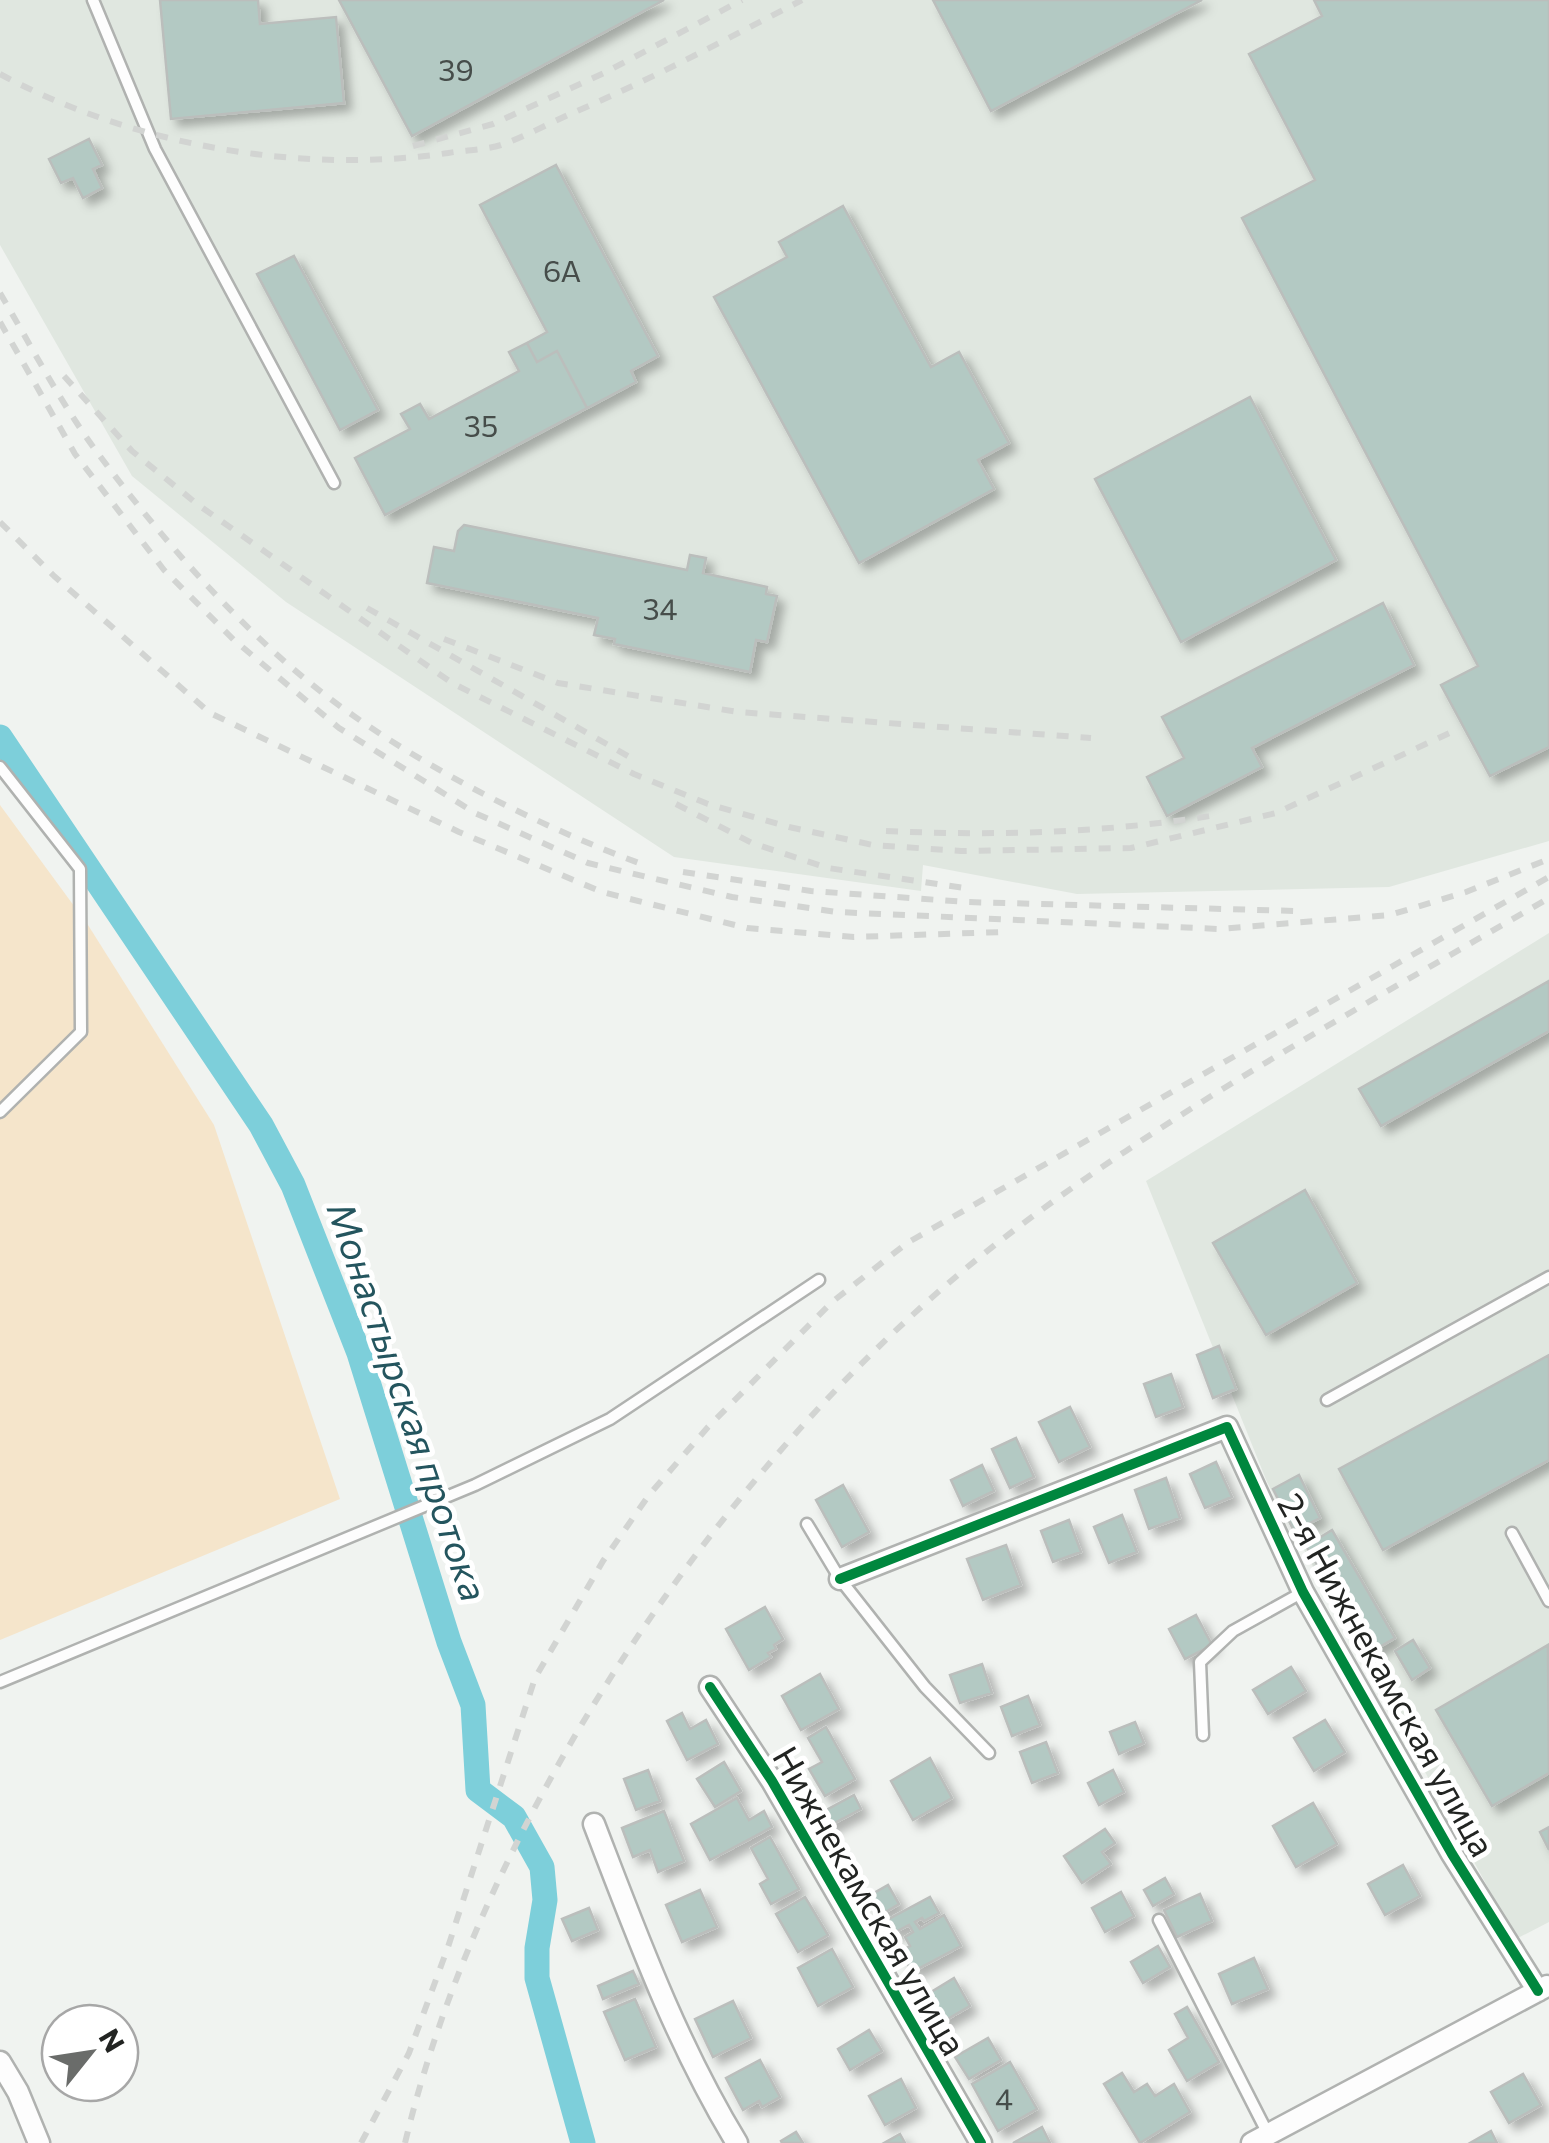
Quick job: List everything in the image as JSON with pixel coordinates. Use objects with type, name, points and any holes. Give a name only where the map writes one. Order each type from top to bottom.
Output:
[{"type":"street","name":"2-я Нижнекамская улица","points":[[840,1579],[1227,1427],[1304,1592],[1452,1854],[1544,1988]]},
{"type":"street","name":"Нижнекамская улица","points":[[710,1687],[772,1782],[981,2143]]},
{"type":"street","points":[[594,1824],[656,1985],[709,2096],[738,2143]]},
{"type":"street","points":[[1260,2138],[1544,1988]]},
{"type":"street","points":[[0,2062],[9,2095],[40,2143]]},
{"type":"lane","points":[[93,0],[154,149],[334,483]]},
{"type":"lane","points":[[0,767],[80,869],[81,1032],[0,1112]]},
{"type":"lane","points":[[1326,1400],[1549,1277]]},
{"type":"lane","points":[[0,1682],[475,1485],[610,1419],[818,1280]]},
{"type":"lane","points":[[806,1524],[840,1579],[925,1687],[990,1753]]},
{"type":"lane","points":[[1512,1533],[1549,1601]]},
{"type":"lane","points":[[1203,1735],[1200,1662],[1233,1631],[1304,1592]]},
{"type":"lane","points":[[1159,1920],[1260,2138]]},
{"type":"shaded area","points":[[0,0],[1549,0],[1549,841],[1389,887],[1077,894],[923,865],[921,891],[674,857],[286,602],[132,476],[0,245]]},
{"type":"shaded area","points":[[0,805],[88,925],[214,1125],[340,1499],[0,1640]]},
{"type":"shaded area","points":[[1549,933],[1549,1922],[1516,1939],[1267,1482],[1146,1181]]},
{"type":"building","points":[[160,0],[258,0],[260,24],[336,17],[344,103],[171,119]]},
{"type":"building","points":[[339,0],[664,0],[412,136]]},
{"type":"building","points":[[933,0],[1202,0],[991,111]]},
{"type":"building","points":[[1314,0],[1549,0],[1549,747],[1490,776],[1441,685],[1478,666],[1242,218],[1315,180],[1249,54],[1322,16]]},
{"type":"building","points":[[89,139],[102,165],[93,169],[102,188],[83,198],[73,178],[61,183],[49,159]]},
{"type":"building","points":[[556,165],[658,356],[631,371],[636,382],[587,408],[557,351],[537,362],[527,343],[547,332],[480,205]]},
{"type":"building","points":[[843,206],[931,367],[959,352],[1009,443],[978,460],[994,489],[859,563],[714,297],[787,257],[779,242]]},
{"type":"building","points":[[294,256],[378,410],[340,430],[257,274]]},
{"type":"building","points":[[527,343],[537,362],[557,351],[587,408],[385,515],[355,458],[410,429],[401,414],[420,404],[429,419],[519,371],[509,352]]},
{"type":"building","points":[[1250,397],[1336,560],[1181,642],[1095,479]]},
{"type":"building","points":[[464,525],[687,570],[690,555],[706,558],[703,573],[767,587],[766,594],[777,596],[767,642],[756,640],[750,672],[614,644],[615,639],[594,635],[598,618],[427,583],[434,547],[454,551],[458,531]]},
{"type":"building","points":[[1383,603],[1414,665],[1252,748],[1262,767],[1167,816],[1147,777],[1184,758],[1162,717]]},
{"type":"building","points":[[1549,981],[1549,1031],[1381,1126],[1359,1089]]},
{"type":"building","points":[[1305,1190],[1357,1283],[1266,1335],[1213,1243]]},
{"type":"building","points":[[1219,1346],[1236,1389],[1213,1398],[1197,1355]]},
{"type":"building","points":[[1549,1355],[1549,1460],[1383,1550],[1339,1469]]},
{"type":"building","points":[[1171,1374],[1183,1407],[1156,1417],[1144,1384]]},
{"type":"building","points":[[1070,1407],[1090,1447],[1059,1462],[1039,1422]]},
{"type":"building","points":[[1016,1438],[1034,1477],[1010,1488],[992,1449]]},
{"type":"building","points":[[1216,1462],[1232,1497],[1205,1508],[1190,1474]]},
{"type":"building","points":[[982,1465],[994,1491],[963,1506],[951,1480]]},
{"type":"building","points":[[1299,1475],[1320,1518],[1294,1531],[1273,1489]]},
{"type":"building","points":[[1166,1478],[1180,1518],[1149,1529],[1135,1490]]},
{"type":"building","points":[[843,1485],[869,1532],[842,1547],[816,1500]]},
{"type":"building","points":[[1122,1515],[1137,1552],[1109,1563],[1094,1527]]},
{"type":"building","points":[[1069,1520],[1081,1552],[1053,1562],[1041,1531]]},
{"type":"building","points":[[1332,1530],[1395,1638],[1369,1653],[1306,1546]]},
{"type":"building","points":[[1006,1545],[1021,1585],[983,1600],[967,1559]]},
{"type":"building","points":[[765,1607],[783,1639],[768,1653],[771,1657],[749,1670],[726,1629]]},
{"type":"building","points":[[1196,1615],[1212,1645],[1185,1659],[1169,1629]]},
{"type":"building","points":[[1413,1640],[1430,1668],[1412,1680],[1395,1651]]},
{"type":"building","points":[[1548,1645],[1549,1773],[1492,1806],[1436,1710]]},
{"type":"building","points":[[982,1664],[992,1693],[960,1703],[950,1675]]},
{"type":"building","points":[[1291,1667],[1306,1691],[1268,1714],[1253,1690]]},
{"type":"building","points":[[820,1674],[839,1709],[801,1730],[782,1696]]},
{"type":"building","points":[[1028,1696],[1040,1725],[1012,1736],[1001,1707]]},
{"type":"building","points":[[682,1713],[690,1729],[706,1720],[718,1744],[687,1760],[667,1721]]},
{"type":"building","points":[[1325,1720],[1345,1752],[1314,1771],[1294,1738]]},
{"type":"building","points":[[1135,1722],[1144,1743],[1119,1754],[1110,1732]]},
{"type":"building","points":[[826,1727],[855,1779],[825,1796],[809,1769],[822,1762],[808,1738]]},
{"type":"building","points":[[1046,1742],[1058,1773],[1032,1783],[1020,1752]]},
{"type":"building","points":[[930,1758],[952,1798],[913,1820],[891,1781]]},
{"type":"building","points":[[724,1762],[741,1791],[715,1807],[697,1779]]},
{"type":"building","points":[[648,1770],[660,1801],[636,1810],[624,1779]]},
{"type":"building","points":[[1113,1770],[1124,1792],[1099,1805],[1088,1783]]},
{"type":"building","points":[[854,1795],[861,1809],[825,1828],[817,1815]]},
{"type":"building","points":[[737,1798],[749,1820],[764,1811],[772,1827],[710,1860],[691,1824]]},
{"type":"building","points":[[1313,1803],[1337,1844],[1296,1867],[1273,1826]]},
{"type":"building","points":[[664,1811],[684,1861],[658,1872],[650,1850],[633,1857],[622,1828]]},
{"type":"building","points":[[1549,1827],[1549,1850],[1540,1832]]},
{"type":"building","points":[[1105,1829],[1115,1843],[1102,1852],[1111,1864],[1082,1883],[1064,1856]]},
{"type":"building","points":[[770,1837],[799,1889],[771,1904],[760,1884],[768,1879],[751,1848]]},
{"type":"building","points":[[1403,1865],[1420,1896],[1385,1915],[1368,1884]]},
{"type":"building","points":[[1165,1878],[1174,1894],[1153,1906],[1144,1890]]},
{"type":"building","points":[[888,1885],[899,1904],[879,1916],[867,1897]]},
{"type":"building","points":[[700,1890],[717,1927],[682,1942],[666,1905]]},
{"type":"building","points":[[1121,1892],[1134,1916],[1105,1932],[1092,1908]]},
{"type":"building","points":[[1200,1894],[1212,1921],[1177,1937],[1164,1910]]},
{"type":"building","points":[[805,1897],[828,1935],[798,1952],[776,1914]]},
{"type":"building","points":[[930,1897],[939,1913],[915,1922],[920,1929],[944,1915],[961,1946],[912,1972],[901,1951],[910,1946],[905,1937],[913,1932],[909,1925],[892,1934],[885,1921]]},
{"type":"building","points":[[589,1908],[598,1930],[572,1941],[562,1919]]},
{"type":"building","points":[[1158,1946],[1170,1967],[1143,1983],[1131,1962]]},
{"type":"building","points":[[832,1949],[853,1987],[818,2006],[798,1968]]},
{"type":"building","points":[[1254,1958],[1268,1989],[1232,2004],[1219,1974]]},
{"type":"building","points":[[633,1971],[639,1984],[603,1999],[598,1986]]},
{"type":"building","points":[[954,1978],[970,2006],[939,2024],[923,1997]]},
{"type":"building","points":[[635,1999],[656,2047],[625,2060],[604,2012]]},
{"type":"building","points":[[733,2001],[751,2038],[713,2057],[695,2019]]},
{"type":"building","points":[[1187,2007],[1219,2062],[1187,2081],[1169,2050],[1188,2038],[1175,2014]]},
{"type":"building","points":[[869,2030],[882,2051],[850,2070],[838,2049]]},
{"type":"building","points":[[988,2038],[1001,2060],[969,2079],[955,2057]]},
{"type":"building","points":[[760,2060],[780,2097],[762,2107],[759,2101],[743,2110],[726,2078]]},
{"type":"building","points":[[1010,2062],[1037,2109],[998,2131],[972,2084]]},
{"type":"building","points":[[1122,2073],[1134,2092],[1147,2084],[1155,2096],[1174,2084],[1190,2112],[1140,2143],[1104,2084]]},
{"type":"building","points":[[1523,2074],[1541,2105],[1509,2123],[1491,2092]]},
{"type":"building","points":[[901,2079],[916,2108],[885,2125],[869,2096]]},
{"type":"building","points":[[1042,2127],[1050,2143],[1013,2143]]},
{"type":"building","points":[[1491,2131],[1497,2143],[1470,2143]]},
{"type":"building","points":[[796,2132],[803,2143],[782,2143],[781,2141]]},
{"type":"building","points":[[900,2134],[905,2143],[884,2143]]},
{"type":"waterway","name":"Монастырская протока","points":[[0,737],[261,1125],[293,1185],[359,1353],[449,1642],[473,1705],[478,1790],[514,1817],[542,1867],[545,1900],[537,1948],[537,1978],[583,2143]]},
{"type":"railway","points":[[413,146],[493,124],[606,72],[742,0]]},
{"type":"railway","points":[[0,74],[51,99],[161,136],[276,156],[392,159],[510,142],[658,74],[802,0]]},
{"type":"railway","points":[[0,293],[69,411],[121,484],[212,591],[280,657],[351,714],[454,778],[528,816],[639,863]]},
{"type":"railway","points":[[0,322],[75,454],[164,570],[234,640],[339,728],[475,813],[588,863],[732,897],[837,912],[1219,929],[1390,915],[1466,892],[1549,859]]},
{"type":"railway","points":[[64,376],[132,451],[197,504],[452,683],[634,774],[708,804],[789,827],[873,845],[961,851],[1131,848],[1276,813],[1454,731]]},
{"type":"railway","points":[[0,522],[54,576],[210,713],[459,832],[602,892],[747,928],[854,937],[1002,932]]},
{"type":"railway","points":[[367,608],[633,759]]},
{"type":"railway","points":[[444,639],[558,683],[738,712],[1091,738]]},
{"type":"railway","points":[[676,804],[752,843],[828,868],[971,889]]},
{"type":"railway","points":[[886,831],[1049,832],[1210,816]]},
{"type":"railway","points":[[683,872],[811,891],[967,902],[1296,911]]},
{"type":"railway","points":[[361,2143],[409,2053],[448,1947],[535,1678],[603,1561],[649,1495],[708,1427],[832,1302],[907,1243],[1549,877]]},
{"type":"railway","points":[[405,2143],[443,2016],[495,1888],[560,1762],[636,1639],[721,1522],[813,1414],[911,1316],[1013,1231],[1077,1185],[1208,1098],[1549,898]]},
{"type":"cycle path","points":[[840,1579],[1227,1427],[1303,1592],[1452,1854],[1538,1991]]},
{"type":"cycle path","points":[[710,1687],[772,1781],[981,2143]]}]
